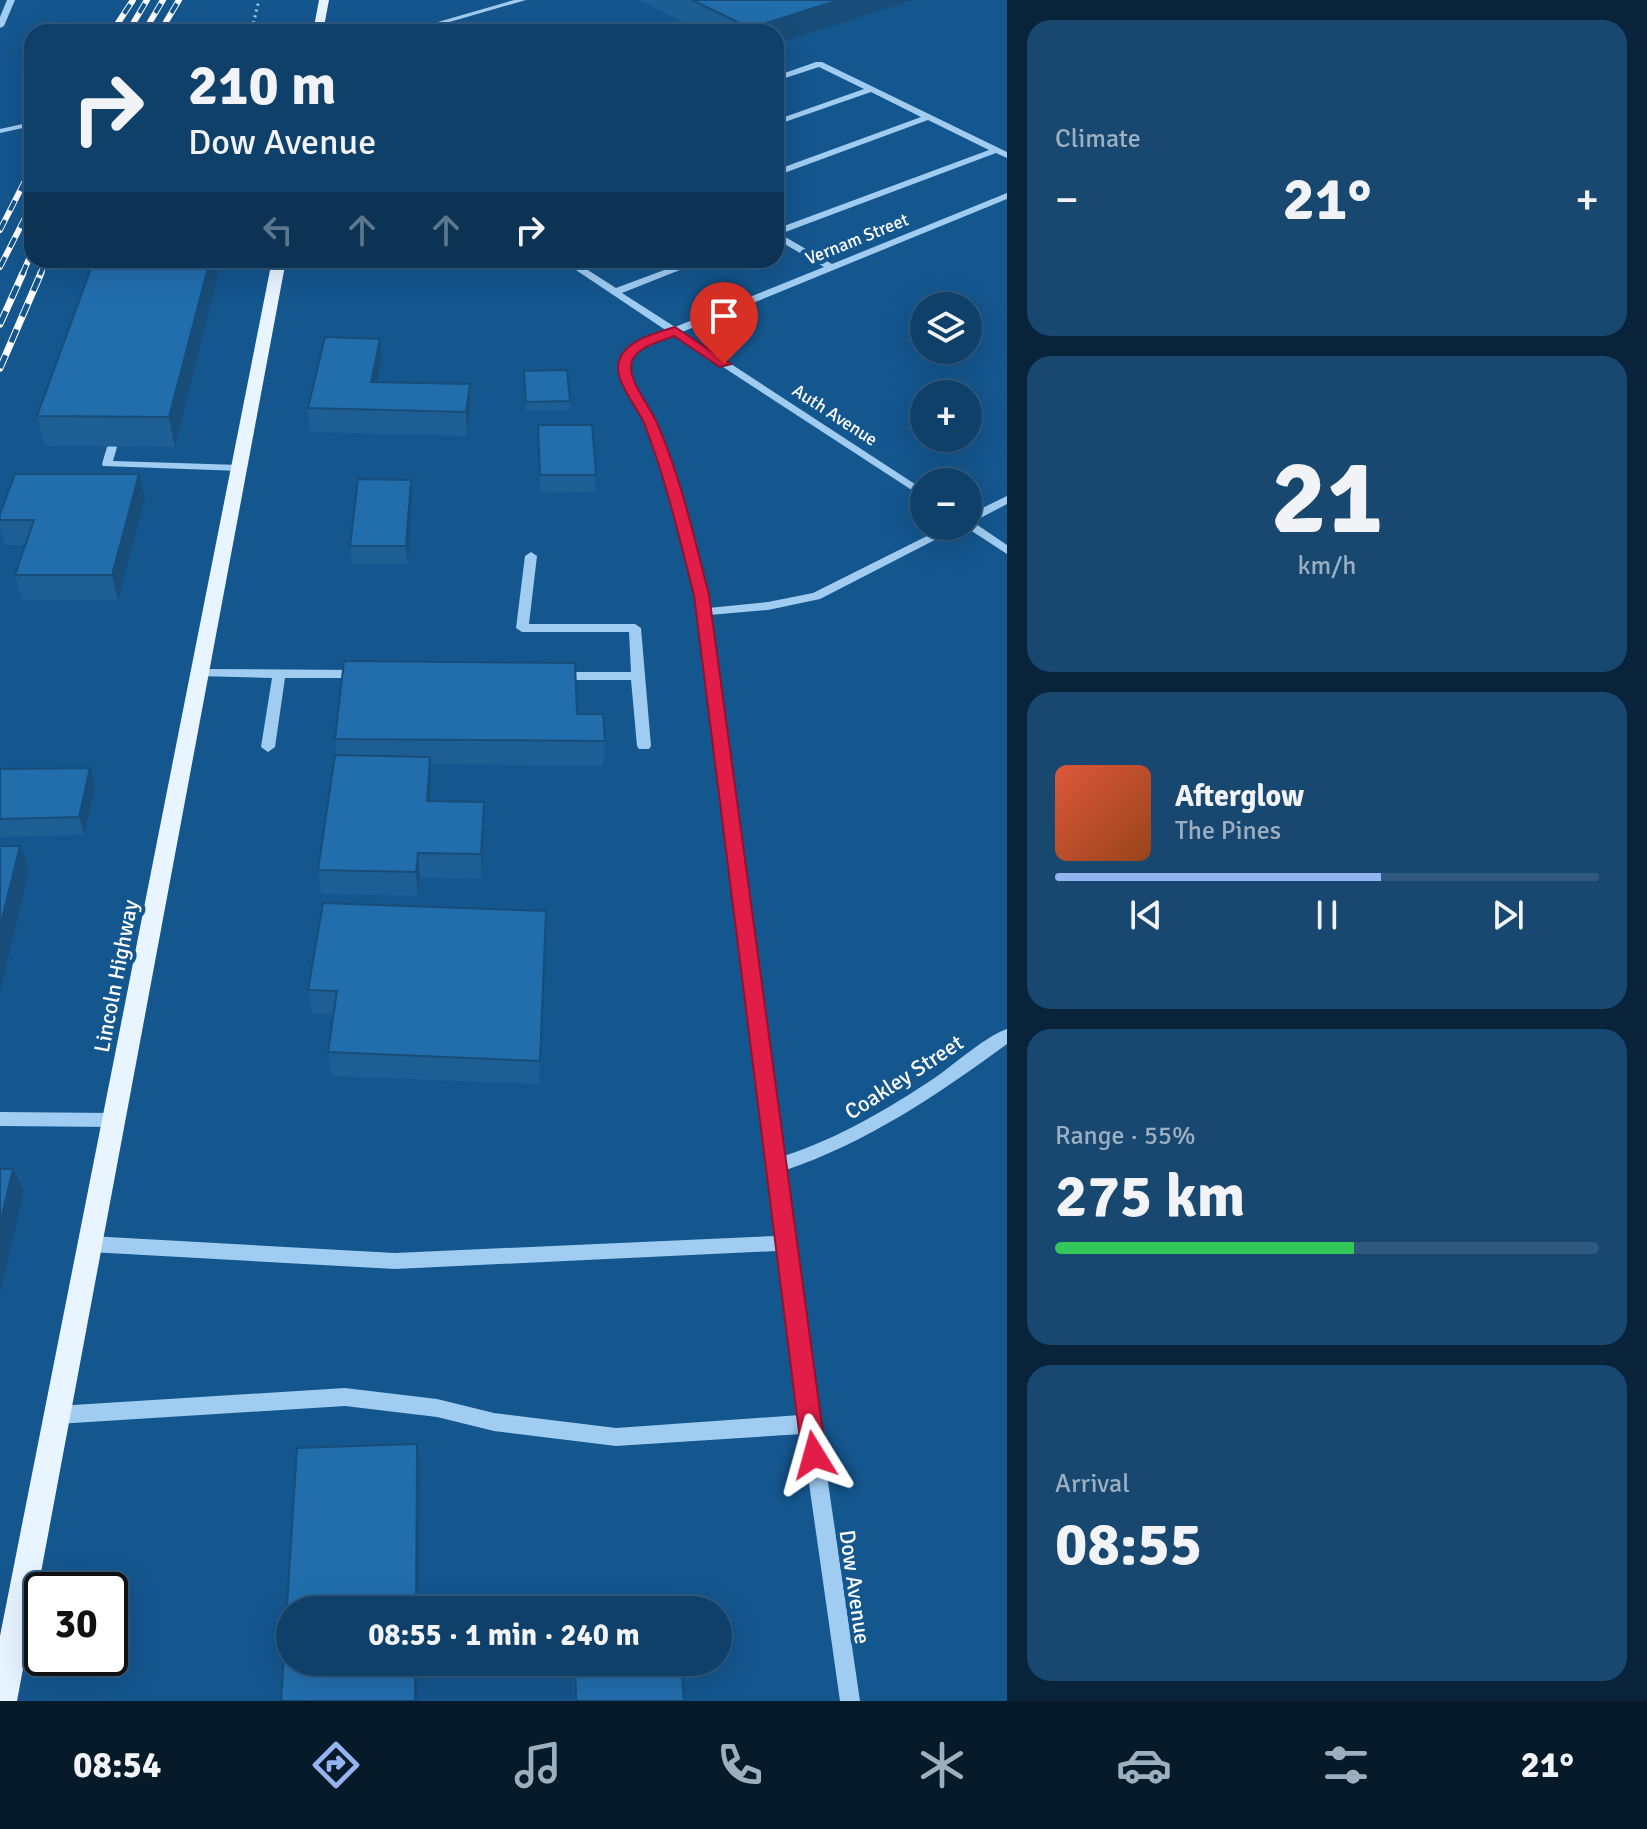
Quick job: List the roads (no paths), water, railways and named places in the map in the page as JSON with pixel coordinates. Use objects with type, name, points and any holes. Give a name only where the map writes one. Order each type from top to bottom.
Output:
[{"type":"main road","points":[[320,24],[324,0]]},
{"type":"main road","name":"Lincoln Highway","points":[[2,1701],[6,1655],[57,1415],[278,268]]},
{"type":"street","points":[[1,21],[11,0]]},
{"type":"street","points":[[436,24],[522,0]]},
{"type":"street","points":[[784,76],[819,64],[1007,155]]},
{"type":"street","points":[[784,120],[872,89]]},
{"type":"street","points":[[784,170],[928,117]]},
{"type":"street","points":[[0,131],[24,126]]},
{"type":"street","points":[[784,230],[996,150]]},
{"type":"street","name":"Vernam Street","points":[[675,331],[1007,196]]},
{"type":"street","points":[[784,238],[831,267]]},
{"type":"street","name":"Auth Avenue","points":[[578,268],[910,486]]},
{"type":"street","points":[[615,292],[679,268]]},
{"type":"street","name":"Dow Avenue","points":[[675,331],[633,348],[627,356],[625,370],[664,454],[676,490],[704,612],[777,1166],[784,1243],[850,1701]]},
{"type":"street","points":[[112,447],[107,464],[240,468]]},
{"type":"street","points":[[982,514],[1007,499]]},
{"type":"street","points":[[982,532],[1007,550]]},
{"type":"street","points":[[704,612],[768,606],[816,596],[928,540]]},
{"type":"street","points":[[531,556],[522,628],[635,628],[644,746]]},
{"type":"street","points":[[201,673],[372,674]]},
{"type":"street","points":[[268,747],[279,674]]},
{"type":"street","points":[[543,676],[637,676]]},
{"type":"street","name":"Coakley Street","points":[[777,1166],[813,1155],[885,1120],[1007,1035]]},
{"type":"street","points":[[0,1119],[114,1120]]},
{"type":"street","points":[[90,1244],[395,1261],[784,1243]]},
{"type":"street","points":[[57,1415],[345,1397],[437,1408],[494,1422],[616,1437],[810,1424]]},
{"type":"railway","points":[[117,24],[133,0]]},
{"type":"railway","points":[[133,24],[147,0]]},
{"type":"railway","points":[[149,24],[163,0]]},
{"type":"railway","points":[[165,24],[179,0]]},
{"type":"railway","points":[[0,230],[24,183]]},
{"type":"railway","points":[[0,267],[24,220]]},
{"type":"railway","points":[[22,275],[25,268]]},
{"type":"railway","points":[[40,275],[43,268]]},
{"type":"railway","points":[[0,324],[23,273]]},
{"type":"railway","points":[[0,368],[41,273]]}]
